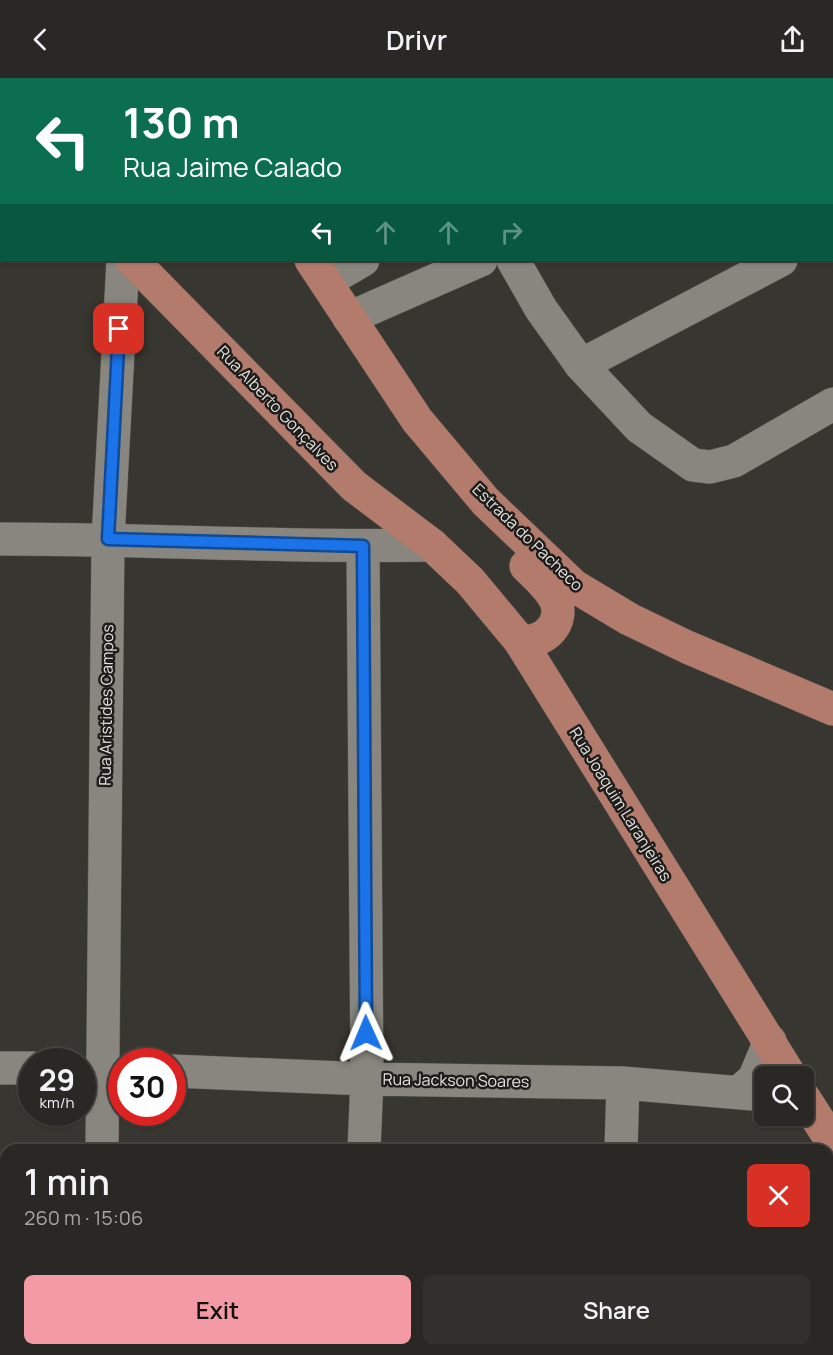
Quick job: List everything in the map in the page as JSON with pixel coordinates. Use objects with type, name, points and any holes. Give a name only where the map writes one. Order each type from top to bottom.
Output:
[{"type":"main road","name":"Rua Alberto Gonçalves","points":[[133,261],[354,486],[432,545]]},
{"type":"main road","name":"Estrada do Pacheco","points":[[313,267],[417,420],[486,502],[574,586],[629,619],[687,647],[833,709]]},
{"type":"main road","points":[[486,502],[501,538],[556,601],[557,621],[552,629],[538,640],[520,641]]},
{"type":"main road","name":"Rua Joaquim Laranjeiras","points":[[432,545],[470,581],[520,641],[785,1066]]},
{"type":"main road","points":[[544,680],[558,646],[573,626],[588,619],[603,617],[629,619]]},
{"type":"main road","name":"Rua Joaquim Laranjeiras","points":[[814,1114],[833,1143]]},
{"type":"street","name":"Rua Aristides Campos","points":[[102,1144],[108,539],[123,261]]},
{"type":"street","points":[[313,267],[356,261]]},
{"type":"street","points":[[349,318],[479,261]]},
{"type":"street","points":[[514,261],[541,309],[581,365],[639,427],[693,465],[710,467],[734,461],[833,404]]},
{"type":"street","points":[[581,365],[779,261]]},
{"type":"street","points":[[364,1144],[367,1079],[363,546],[389,513]]},
{"type":"street","points":[[0,539],[108,539],[363,546],[432,545]]},
{"type":"street","name":"Rua Jackson Soares","points":[[186,1072],[367,1079],[623,1083],[752,1093],[754,1079],[770,1041]]},
{"type":"street","points":[[0,1068],[18,1068]]},
{"type":"street","points":[[621,1144],[623,1083]]},
{"type":"route","points":[[119,329],[108,539],[363,546],[366,1033]]}]
